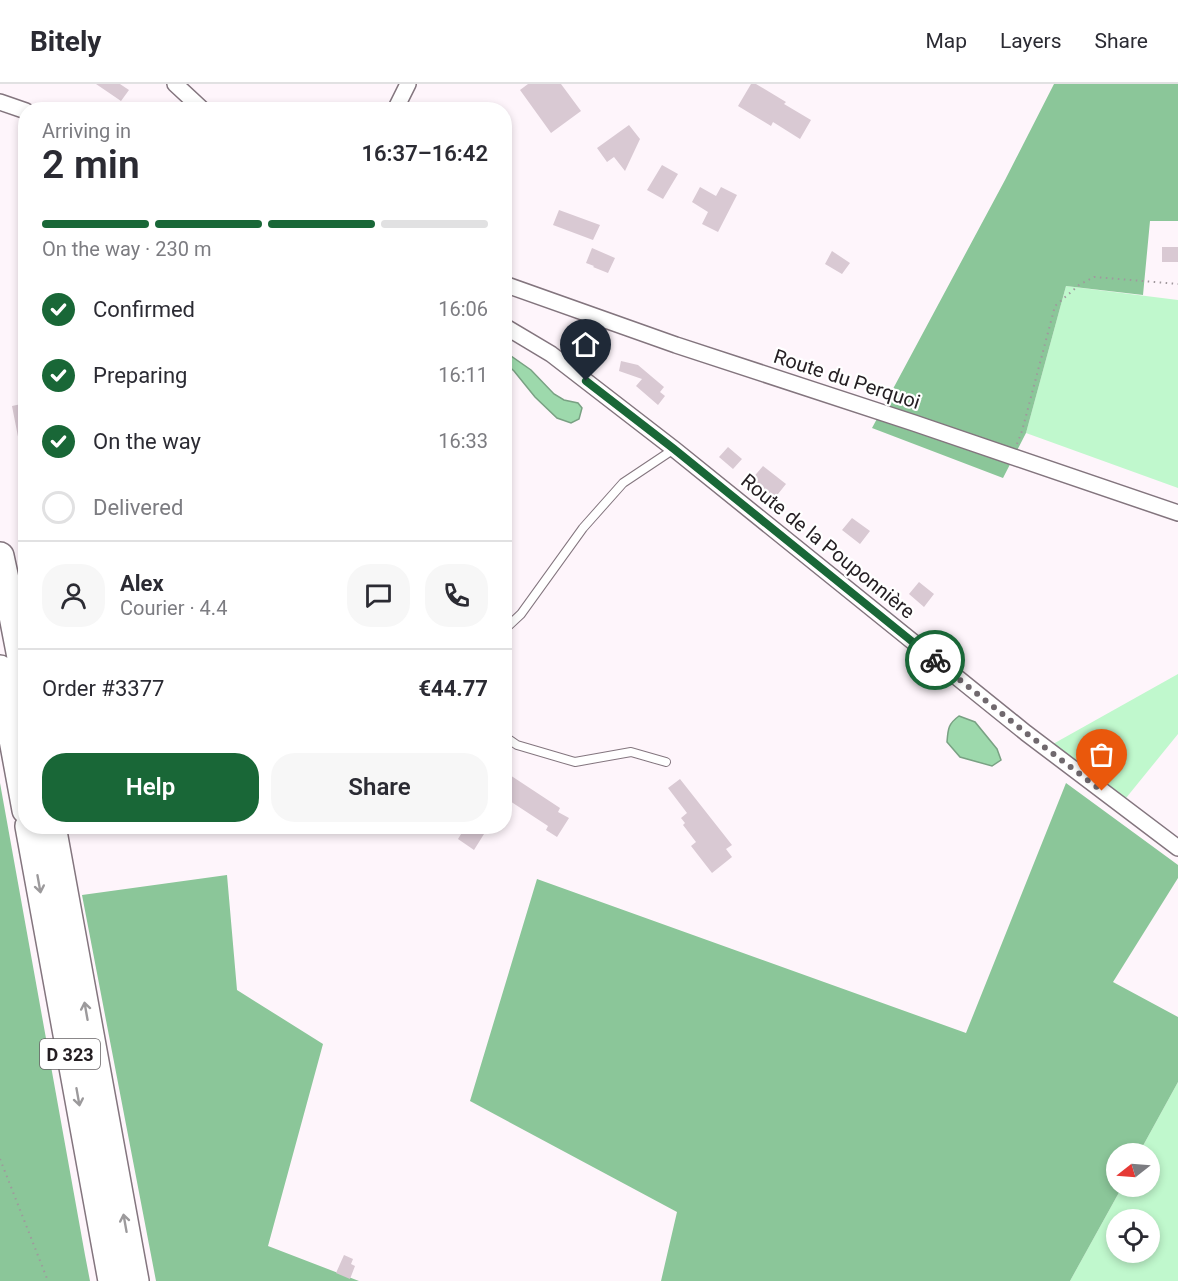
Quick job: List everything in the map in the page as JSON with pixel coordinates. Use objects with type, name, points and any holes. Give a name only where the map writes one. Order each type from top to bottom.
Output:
[{"type":"highway","points":[[0,556],[18,642]]},
{"type":"highway","points":[[0,669],[18,767]]},
{"type":"highway","name":"D 323","points":[[29,834],[112,1281]]},
{"type":"highway","name":"D 323","points":[[53,834],[135,1281]]},
{"type":"street","points":[[175,84],[194,102]]},
{"type":"street","points":[[399,102],[408,84]]},
{"type":"street","points":[[0,102],[18,108]]},
{"type":"street","name":"Route du Perquoi","points":[[512,287],[676,345],[1178,513]]},
{"type":"street","name":"Route de la Pouponnière","points":[[512,331],[551,354],[674,449],[1026,733],[1178,848]]},
{"type":"lane","points":[[512,622],[521,614],[583,528],[623,483],[674,449]]},
{"type":"lane","points":[[512,742],[575,762],[631,752],[666,762]]},
{"type":"path","points":[[1012,457],[1022,431],[1054,306],[1079,285],[1094,277],[1178,284]]},
{"type":"path","points":[[0,1159],[48,1281]]},
{"type":"shaded area","points":[[1054,84],[1178,84],[1178,221],[1150,221],[1143,295],[1066,286],[1026,433],[1003,478],[872,428]]},
{"type":"shaded area","points":[[1066,286],[1178,300],[1178,488],[1026,433]]},
{"type":"shaded area","points":[[512,357],[531,370],[554,394],[564,400],[578,403],[582,408],[579,419],[571,423],[557,418],[535,397],[514,371]]},
{"type":"shaded area","points":[[1178,674],[1178,734],[1126,798],[1053,744]]},
{"type":"shaded area","points":[[959,716],[975,722],[997,749],[1001,760],[992,766],[960,757],[947,742],[949,727]]},
{"type":"shaded area","points":[[0,783],[85,1255],[90,1281],[0,1281]]},
{"type":"shaded area","points":[[1066,783],[1178,865],[1178,878],[1113,982],[1178,1017],[1178,1082],[1144,1143],[1106,1143],[1106,1197],[1116,1197],[1110,1209],[1106,1209],[1106,1216],[1070,1281],[661,1281],[677,1212],[470,1101],[537,879],[966,1033]]},
{"type":"shaded area","points":[[227,875],[237,990],[323,1044],[268,1246],[359,1281],[156,1281],[82,895]]},
{"type":"shaded area","points":[[1178,1082],[1178,1281],[1070,1281],[1106,1216],[1106,1263],[1160,1263],[1160,1209],[1110,1209],[1116,1197],[1160,1197],[1160,1143],[1144,1143]]},
{"type":"building","points":[[96,84],[120,84],[129,90],[121,101]]},
{"type":"building","points":[[528,84],[561,84],[581,111],[551,133],[520,90]]},
{"type":"building","points":[[751,84],[756,84],[786,102],[784,104],[811,120],[800,139],[773,122],[771,126],[738,106]]},
{"type":"building","points":[[629,125],[640,139],[625,171],[614,157],[607,162],[597,148]]},
{"type":"building","points":[[662,165],[678,174],[663,199],[647,190]]},
{"type":"building","points":[[700,187],[716,196],[721,187],[737,195],[718,232],[702,224],[708,212],[692,202]]},
{"type":"building","points":[[559,210],[600,225],[593,240],[553,225]]},
{"type":"building","points":[[1162,247],[1178,247],[1178,262],[1162,262]]},
{"type":"building","points":[[592,248],[615,258],[608,273],[586,263]]},
{"type":"building","points":[[832,251],[850,263],[842,274],[825,264]]},
{"type":"building","points":[[621,361],[638,365],[664,387],[660,392],[665,396],[658,405],[636,386],[642,379],[619,371]]},
{"type":"building","points":[[18,405],[18,437],[12,406]]},
{"type":"building","points":[[728,447],[742,459],[733,469],[719,457]]},
{"type":"building","points":[[763,466],[786,484],[774,499],[751,480]]},
{"type":"building","points":[[852,518],[870,531],[860,544],[842,530]]},
{"type":"building","points":[[919,582],[934,594],[924,607],[909,594]]},
{"type":"building","points":[[512,776],[560,808],[558,812],[569,818],[557,837],[546,830],[548,826],[512,802]]},
{"type":"building","points":[[680,779],[732,845],[726,849],[732,857],[712,873],[691,846],[696,842],[683,825],[685,823],[681,818],[687,813],[668,788]]},
{"type":"building","points":[[461,834],[484,834],[474,850],[458,839]]},
{"type":"building","points":[[344,1255],[353,1259],[351,1264],[355,1266],[350,1279],[336,1273]]},
{"type":"way so far","points":[[935,660],[1102,791]]},
{"type":"route","points":[[586,381],[674,449],[935,660]]}]
